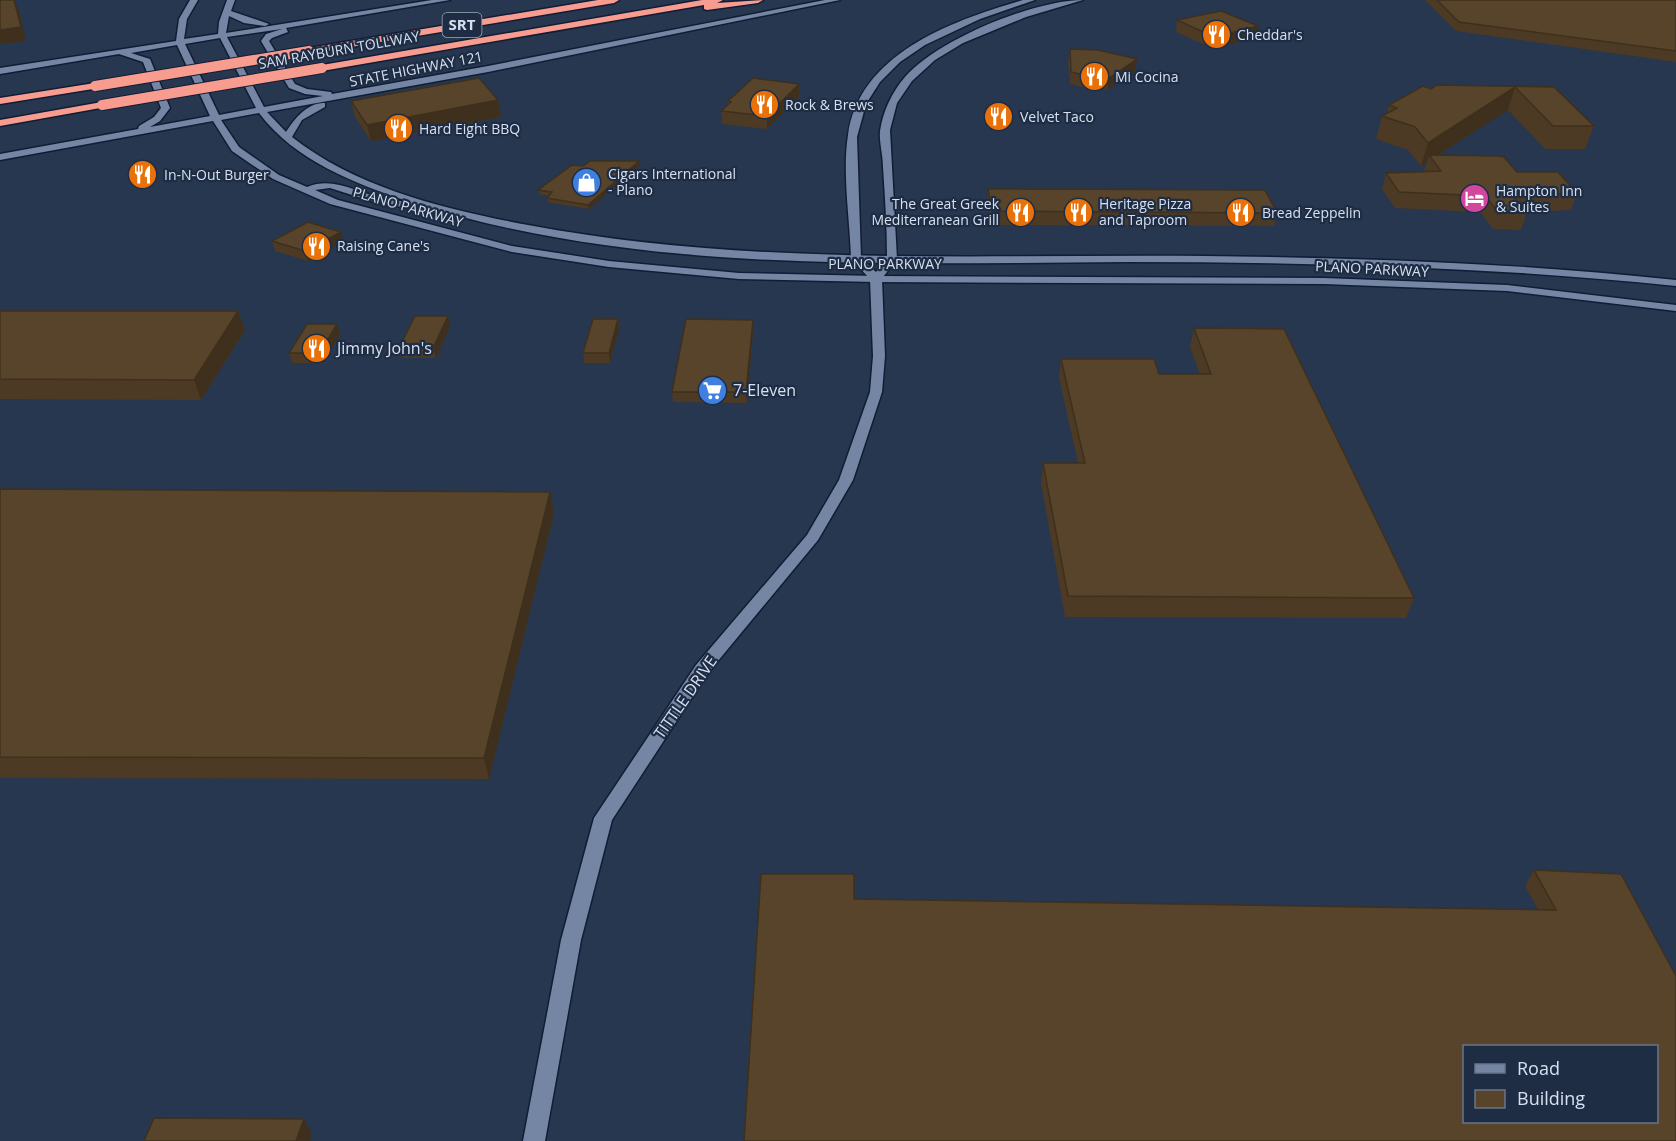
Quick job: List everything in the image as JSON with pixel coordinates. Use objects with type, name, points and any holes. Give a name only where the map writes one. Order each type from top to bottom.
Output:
[{"type":"highway","name":"SAM RAYBURN TOLLWAY","points":[[0,102],[614,0]]},
{"type":"highway","name":"SAM RAYBURN TOLLWAY","points":[[0,123],[718,0]]},
{"type":"highway","points":[[601,20],[758,0]]},
{"type":"main road","points":[[180,42],[183,19],[194,0]]},
{"type":"main road","points":[[222,35],[226,12],[231,0]]},
{"type":"main road","points":[[0,71],[446,0]]},
{"type":"main road","name":"STATE HIGHWAY 121","points":[[0,157],[348,95],[836,0]]},
{"type":"main road","points":[[1031,0],[997,10],[939,34],[885,69],[866,93],[858,110],[853,132],[856,259],[876,279],[892,259],[885,131],[896,93],[937,56],[964,39],[1024,14],[1079,0]]},
{"type":"main road","points":[[226,12],[255,22],[304,22]]},
{"type":"main road","points":[[304,22],[269,36],[265,41],[266,46],[292,86],[315,93],[348,95]]},
{"type":"main road","name":"PLANO PARKWAY","points":[[222,35],[268,122],[287,138],[324,162],[357,178],[439,208],[538,231],[661,249],[749,257],[1347,260],[1520,267],[1676,283]]},
{"type":"main road","name":"PLANO PARKWAY","points":[[180,42],[225,136],[235,149],[276,177],[334,202],[440,232],[553,256],[682,272],[751,277],[1324,281],[1507,288],[1676,308]]},
{"type":"main road","points":[[99,140],[140,129],[157,119],[166,108],[147,61],[138,56],[121,53],[102,54]]},
{"type":"main road","points":[[287,138],[303,114],[348,95]]},
{"type":"main road","points":[[99,140],[206,131],[225,136]]},
{"type":"main road","points":[[305,191],[320,185],[331,185],[381,201],[439,208]]},
{"type":"main road","name":"TITTLE DRIVE","points":[[534,1141],[571,940],[603,818],[702,669],[813,537],[846,480],[876,392],[879,356],[876,279]]},
{"type":"building","points":[[0,0],[14,0],[21,27],[0,30]]},
{"type":"building","points":[[1437,0],[1676,0],[1676,51],[1459,22]]},
{"type":"building","points":[[1221,11],[1258,26],[1214,37],[1177,20]]},
{"type":"building","points":[[1070,49],[1098,50],[1137,59],[1109,78],[1099,75],[1096,78],[1071,72]]},
{"type":"building","points":[[479,78],[498,100],[367,125],[351,101]]},
{"type":"building","points":[[753,78],[799,84],[767,116],[721,111],[731,102],[728,101]]},
{"type":"building","points":[[1437,85],[1554,87],[1594,126],[1553,126],[1515,87],[1428,143],[1415,127],[1382,116],[1397,108],[1389,105],[1423,86],[1431,89]]},
{"type":"building","points":[[1429,155],[1504,157],[1517,172],[1558,172],[1577,193],[1513,196],[1527,213],[1499,213],[1485,196],[1399,192],[1386,173],[1441,171]]},
{"type":"building","name":"Cigars International - Plano","points":[[590,161],[639,161],[588,205],[547,198],[552,192],[538,190],[572,165],[583,166]]},
{"type":"building","points":[[988,189],[1265,190],[1277,213],[992,211]]},
{"type":"building","points":[[308,222],[341,232],[305,251],[272,241]]},
{"type":"building","points":[[0,311],[238,311],[194,380],[0,379]]},
{"type":"building","points":[[415,316],[448,316],[433,348],[399,348]]},
{"type":"building","points":[[593,319],[618,319],[609,353],[583,353]]},
{"type":"building","points":[[686,319],[753,320],[746,392],[672,392]]},
{"type":"building","points":[[307,324],[337,324],[320,353],[289,353]]},
{"type":"building","points":[[1194,328],[1284,329],[1414,598],[1068,596],[1043,463],[1085,463],[1061,359],[1154,359],[1159,374],[1211,374]]},
{"type":"building","points":[[0,489],[550,492],[484,758],[0,757]]},
{"type":"building","points":[[1534,870],[1621,874],[1676,976],[1676,1141],[744,1141],[761,874],[854,874],[854,899],[1556,910]]},
{"type":"building","points":[[154,1118],[304,1119],[296,1141],[144,1141]]},
{"type":"place","name":"Cheddar's","points":[[1216,35]]},
{"type":"place","name":"Mi Cocina","points":[[1094,77]]},
{"type":"place","name":"Rock & Brews","points":[[764,105]]},
{"type":"place","name":"Velvet Taco","points":[[999,117]]},
{"type":"place","name":"Hard Eight BBQ","points":[[398,129]]},
{"type":"place","name":"In-N-Out Burger","points":[[143,175]]},
{"type":"place","name":"Cigars International - Plano","points":[[587,182]]},
{"type":"place","name":"Hampton Inn & Suites","points":[[1475,199]]},
{"type":"place","name":"The Great Greek Mediterranean Grill","points":[[1020,212]]},
{"type":"place","name":"Heritage Pizza and Taproom","points":[[1078,212]]},
{"type":"place","name":"Bread Zeppelin","points":[[1241,213]]},
{"type":"place","name":"Raising Cane's","points":[[316,246]]},
{"type":"place","name":"Jimmy John's","points":[[316,348]]},
{"type":"place","name":"7-Eleven","points":[[712,390]]}]
